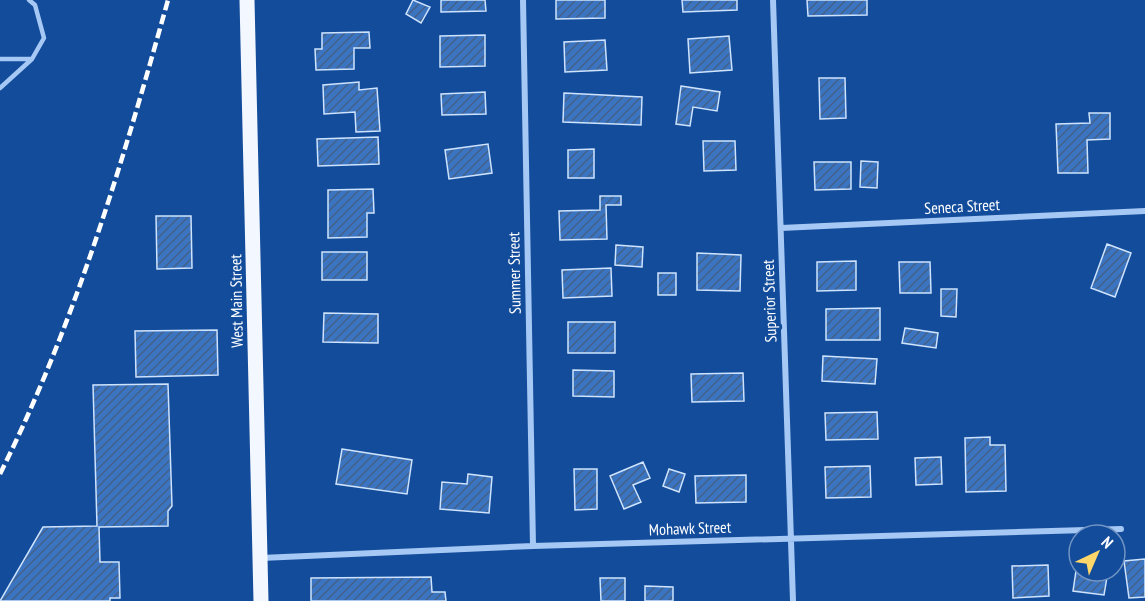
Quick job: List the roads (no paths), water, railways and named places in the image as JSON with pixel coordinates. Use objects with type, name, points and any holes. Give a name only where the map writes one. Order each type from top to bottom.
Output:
[{"type":"main road","name":"West Main Street","points":[[247,0],[261,601]]},
{"type":"street","name":"Summer Street","points":[[523,0],[533,546]]},
{"type":"street","name":"Superior Street","points":[[773,0],[793,601]]},
{"type":"street","name":"Seneca Street","points":[[781,228],[1145,211]]},
{"type":"street","name":"Mohawk Street","points":[[260,558],[533,546],[1067,530]]},
{"type":"lane","points":[[0,88],[32,59],[45,38],[35,5],[29,0]]},
{"type":"lane","points":[[0,59],[32,59]]},
{"type":"railway","points":[[0,474],[52,359],[74,301],[115,181],[168,0]]}]
